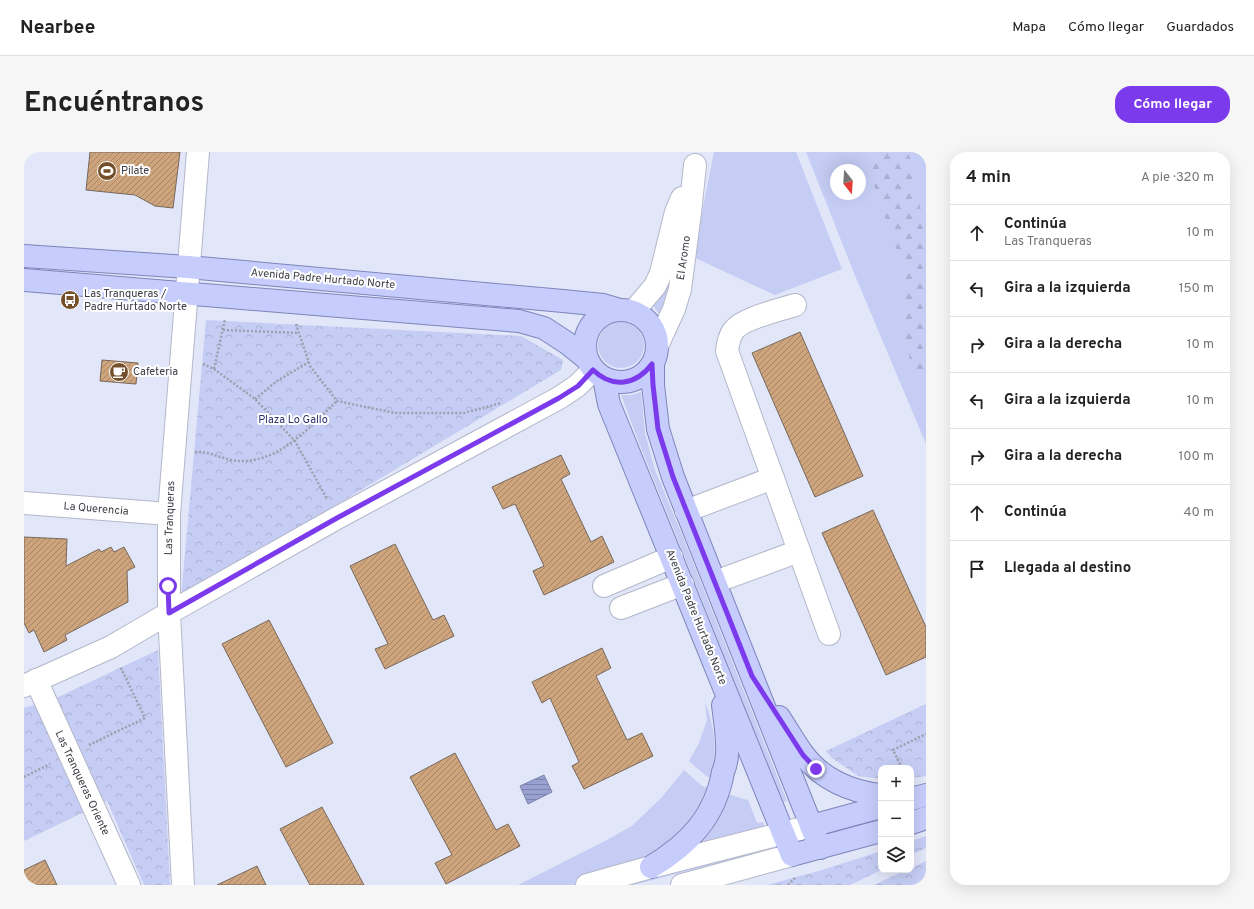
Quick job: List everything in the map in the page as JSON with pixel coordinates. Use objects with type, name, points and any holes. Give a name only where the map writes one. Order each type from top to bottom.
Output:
[{"type":"main road","name":"Avenida Padre Hurtado Norte","points":[[24,256],[188,267],[563,301],[602,305],[627,311]]},
{"type":"main road","points":[[24,280],[518,321],[544,328],[567,343],[595,369],[615,382],[626,382],[636,379],[646,373],[655,355]]},
{"type":"main road","points":[[595,369],[585,347],[586,336],[591,326],[599,318],[609,312],[627,311],[646,319],[654,331],[655,355],[653,385],[658,429],[673,477],[820,848]]},
{"type":"main road","name":"Avenida Padre Hurtado Norte","points":[[595,369],[683,584],[782,834],[792,855]]},
{"type":"main road","points":[[651,867],[677,850],[694,833],[705,819],[721,786],[727,754],[722,698],[715,665]]},
{"type":"main road","points":[[752,676],[803,755],[816,769],[832,780],[847,787],[878,794]]},
{"type":"main road","points":[[914,792],[926,791]]},
{"type":"main road","points":[[914,798],[926,795]]},
{"type":"main road","points":[[811,826],[878,808]]},
{"type":"main road","points":[[914,822],[926,818]]},
{"type":"main road","points":[[792,855],[878,832]]},
{"type":"street","name":"Las Tranqueras","points":[[183,885],[169,613],[169,514],[198,152]]},
{"type":"street","name":"El Aromo","points":[[627,311],[655,286],[661,273],[676,212],[696,159]]},
{"type":"street","name":"El Aromo","points":[[655,355],[674,309],[680,289],[696,159]]},
{"type":"street","points":[[795,305],[743,322],[734,330],[729,340],[727,351],[829,634]]},
{"type":"street","points":[[30,683],[111,647],[337,518],[559,398],[578,386],[595,369]]},
{"type":"street","points":[[686,511],[773,478]]},
{"type":"street","name":"La Querencia","points":[[24,503],[169,514]]},
{"type":"street","points":[[715,582],[799,551]]},
{"type":"street","points":[[604,586],[672,557]]},
{"type":"street","points":[[621,608],[683,584]]},
{"type":"street","name":"Las Tranqueras Oriente","points":[[30,683],[44,700],[129,885]]},
{"type":"street","points":[[587,885],[811,826]]},
{"type":"street","points":[[682,885],[792,855]]},
{"type":"path","points":[[290,303],[310,366],[337,401],[395,413],[464,413],[507,402]]},
{"type":"path","points":[[214,369],[226,313]]},
{"type":"path","points":[[222,330],[299,333]]},
{"type":"path","points":[[181,353],[214,369],[255,399],[295,441],[337,518]]},
{"type":"path","points":[[255,399],[277,381],[309,362]]},
{"type":"path","points":[[173,453],[202,452],[239,461],[268,457],[295,441],[337,401]]},
{"type":"path","points":[[24,777],[145,718],[111,647]]},
{"type":"path","points":[[900,765],[893,750],[926,734]]},
{"type":"green space","points":[[714,152],[796,152],[842,269],[775,295],[693,257]]},
{"type":"green space","points":[[806,152],[926,152],[926,444],[854,273]]},
{"type":"green space","points":[[876,152],[907,152],[912,161],[916,191],[926,228],[926,388],[910,360],[904,331],[905,315],[903,270],[871,177]]},
{"type":"green space","points":[[665,286],[672,290],[663,319],[653,306],[659,299]]},
{"type":"green space","name":"Plaza Lo Gallo","points":[[206,320],[521,336],[563,360],[561,370],[181,598]]},
{"type":"green space","points":[[617,322],[625,322],[634,326],[640,332],[644,345],[640,358],[634,364],[625,368],[617,368],[608,364],[602,358],[598,349],[598,341],[602,332],[608,326]]},
{"type":"green space","points":[[641,392],[645,433],[655,470],[787,801],[783,802],[621,395],[631,395]]},
{"type":"green space","points":[[158,650],[170,885],[144,885],[107,801],[24,841],[24,708],[56,698]]},
{"type":"green space","points":[[705,702],[713,730],[715,749],[712,778],[706,776],[689,761],[699,743],[707,720]]},
{"type":"green space","points":[[926,704],[926,776],[914,778],[914,765],[878,765],[878,779],[858,776],[832,758],[826,751]]},
{"type":"green space","points":[[684,770],[702,786],[711,788],[683,837],[630,871],[575,885],[518,885],[632,826],[662,797]]},
{"type":"green space","points":[[727,794],[748,800],[757,823],[763,822],[766,831],[695,851],[707,837],[719,818]]},
{"type":"green space","points":[[926,836],[926,848],[914,854],[914,840]]},
{"type":"green space","points":[[754,852],[754,854],[633,885],[626,885]]},
{"type":"green space","points":[[878,852],[878,871],[850,885],[767,885],[822,870]]},
{"type":"green space","points":[[926,861],[926,885],[874,885],[900,873],[914,873],[914,867]]},
{"type":"shaded area","points":[[544,775],[552,792],[528,804],[520,786]]},
{"type":"building","points":[[90,152],[180,152],[173,208],[155,206],[135,195],[86,190]]},
{"type":"building","points":[[800,332],[863,476],[815,497],[752,353]]},
{"type":"building","name":"Cafeteria","points":[[102,360],[138,363],[136,384],[100,381]]},
{"type":"building","points":[[561,455],[570,474],[561,479],[591,542],[602,536],[614,562],[544,595],[533,571],[544,566],[515,504],[503,509],[492,487]]},
{"type":"building","points":[[873,510],[926,627],[926,657],[886,675],[822,533]]},
{"type":"building","points":[[24,537],[67,539],[66,566],[99,549],[101,552],[111,547],[114,552],[124,547],[135,567],[127,571],[128,602],[65,635],[67,640],[44,652],[34,630],[29,633],[24,623]]},
{"type":"building","points":[[395,544],[433,620],[444,615],[454,636],[385,669],[375,649],[388,644],[350,566]]},
{"type":"building","points":[[269,620],[333,743],[286,767],[222,644]]},
{"type":"building","points":[[602,648],[611,668],[596,676],[627,740],[642,733],[653,756],[584,789],[572,766],[579,762],[550,698],[542,703],[532,682]]},
{"type":"building","points":[[455,753],[496,830],[508,824],[520,846],[446,884],[435,863],[452,855],[410,777]]},
{"type":"building","points":[[322,807],[364,885],[310,885],[280,829]]},
{"type":"building","points":[[45,860],[57,885],[24,885],[24,870]]},
{"type":"building","points":[[257,866],[266,885],[217,885]]},
{"type":"place","name":"Pilate","points":[[107,171]]},
{"type":"place","name":"Las Tranqueras / Padre Hurtado Norte","points":[[70,300]]},
{"type":"place","name":"Cafeteria","points":[[119,372]]},
{"type":"route","points":[[168,586],[169,613],[337,518],[559,398],[578,386],[593,370],[604,378],[615,382],[626,382],[636,379],[646,373],[652,364],[658,429],[673,477],[752,676],[803,755],[816,769]]}]
